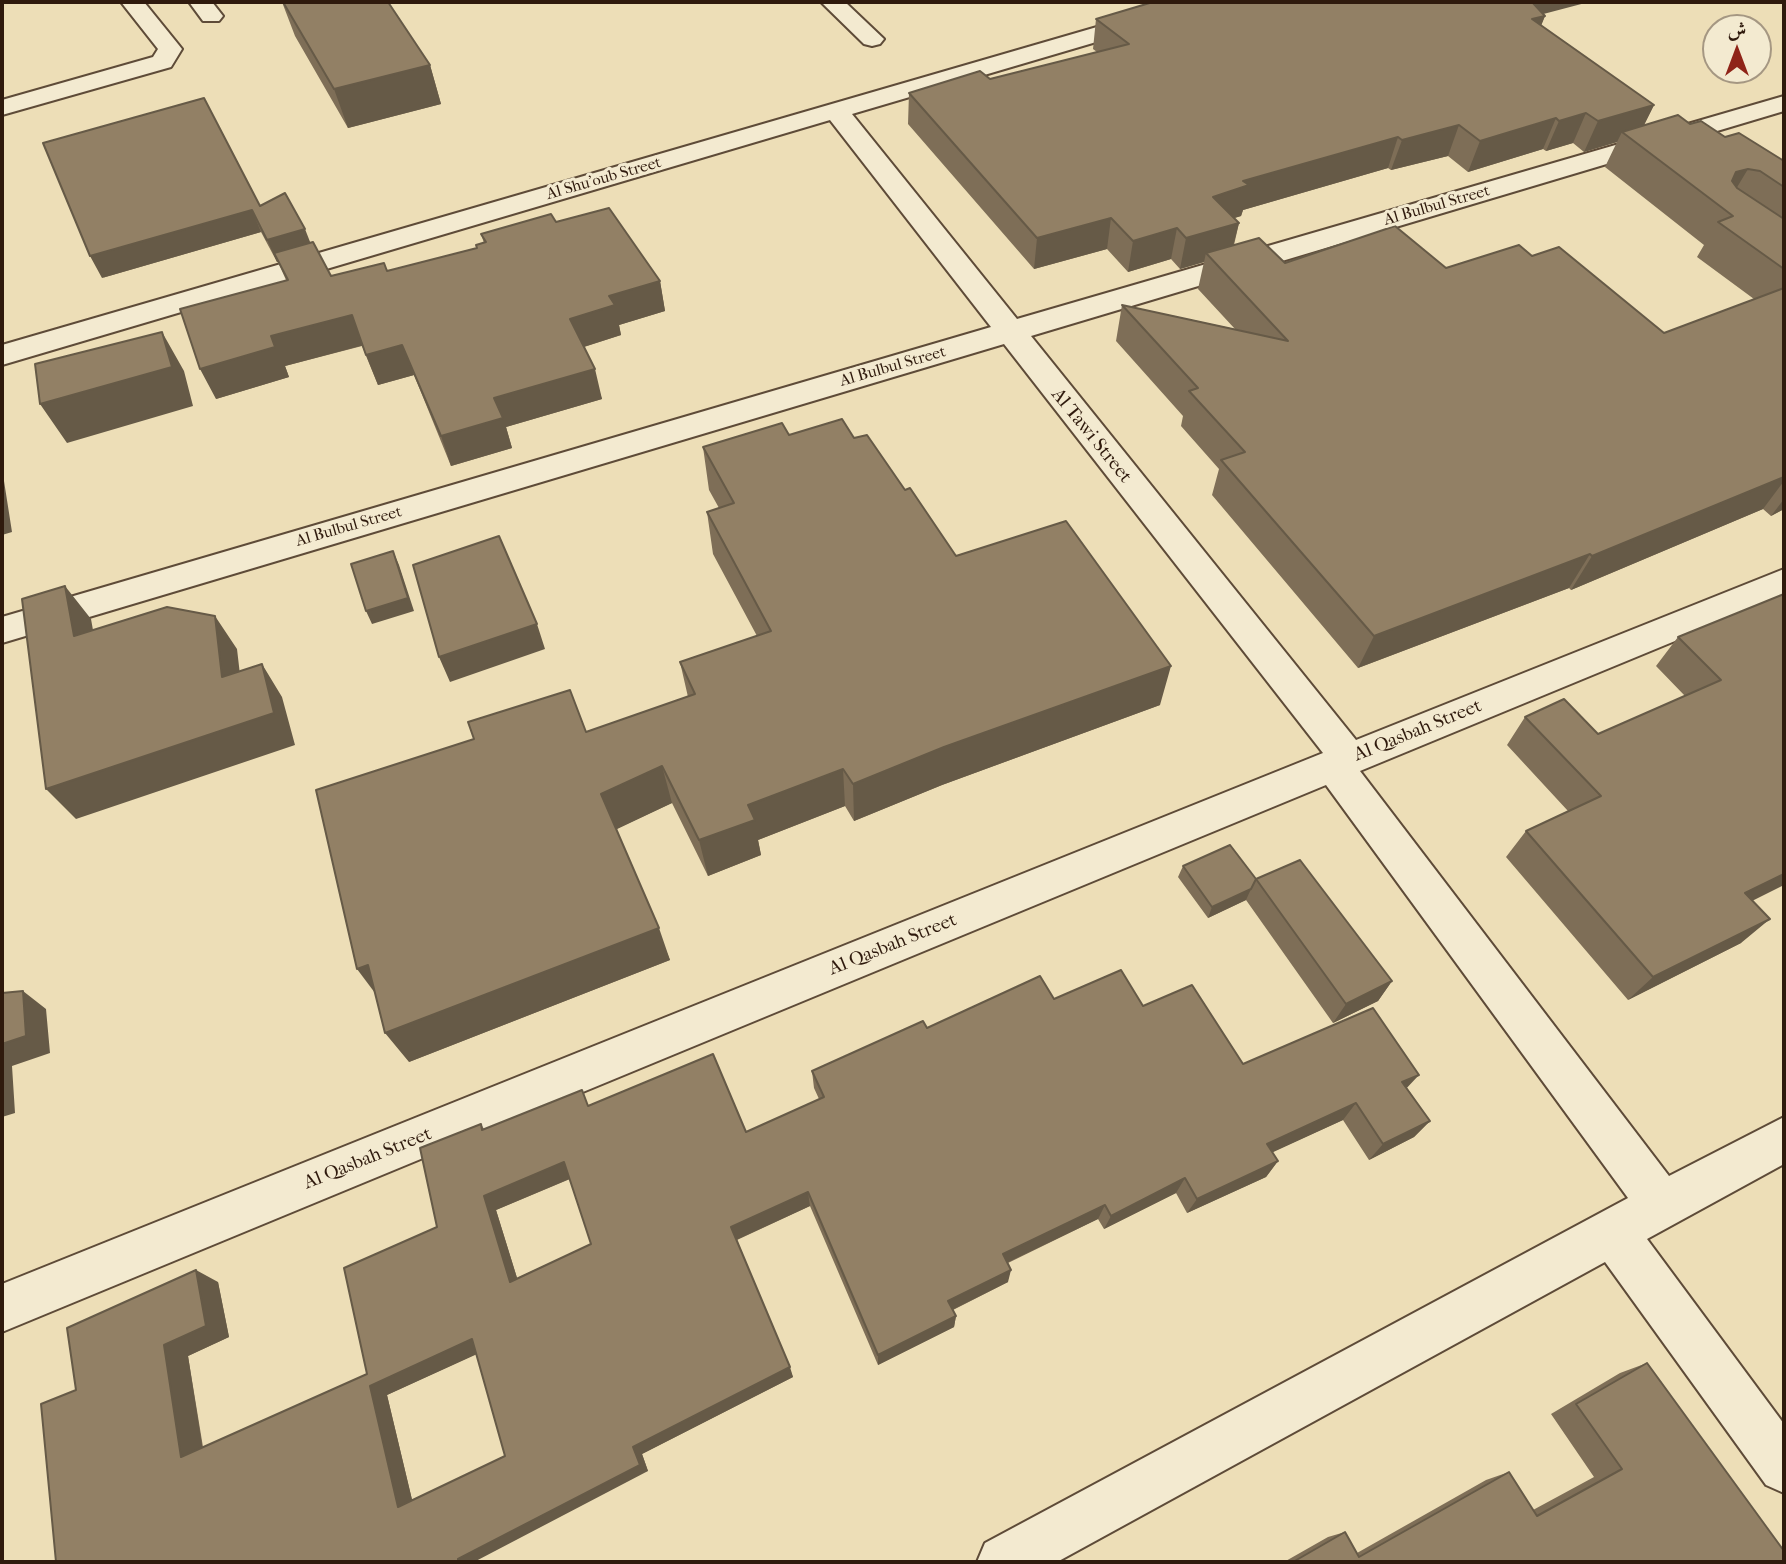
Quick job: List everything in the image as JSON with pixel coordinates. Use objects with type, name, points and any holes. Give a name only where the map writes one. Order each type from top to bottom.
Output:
[{"type":"street","points":[[2,108],[162,62],[170,53],[169,46],[132,2]]},
{"type":"street","points":[[832,2],[872,39]]},
{"type":"street","name":"Al Shu'oub Street","points":[[2,355],[1207,2]]},
{"type":"street","name":"Al Bulbul Street","points":[[2,630],[1784,103]]},
{"type":"street","name":"Al Tawi Street","points":[[836,111],[1342,762],[1662,1205]]},
{"type":"street","name":"Al Qasbah Street","points":[[2,1308],[1784,582]]},
{"type":"street","points":[[1004,1562],[1784,1139]]},
{"type":"street","points":[[1613,1233],[1784,1467]]},
{"type":"building","points":[[283,2],[388,2],[430,65],[334,89]]},
{"type":"building","points":[[1153,2],[1532,2],[1545,16],[1532,19],[1654,105],[1598,121],[1586,113],[1559,121],[1556,118],[1480,141],[1459,125],[1402,140],[1398,137],[1243,181],[1249,185],[1213,197],[1239,223],[1186,238],[1177,228],[1133,241],[1111,218],[1037,238],[909,93],[980,71],[990,79],[1129,44],[1096,19]]},
{"type":"building","points":[[204,98],[260,206],[285,193],[305,229],[267,240],[252,210],[90,256],[43,143]]},
{"type":"building","points":[[1678,115],[1690,124],[1701,121],[1725,137],[1739,133],[1784,161],[1784,187],[1760,171],[1748,169],[1736,172],[1732,181],[1737,188],[1784,219],[1784,269],[1718,222],[1733,216],[1622,132]]},
{"type":"building","points":[[609,208],[660,281],[609,296],[615,305],[570,319],[595,369],[494,398],[503,418],[441,436],[402,345],[366,355],[352,315],[271,336],[275,347],[200,369],[180,309],[288,280],[274,253],[313,242],[331,276],[384,263],[387,271],[477,248],[476,245],[486,242],[481,234],[551,214],[556,222]]},
{"type":"building","points":[[1395,226],[1446,268],[1519,245],[1532,256],[1559,247],[1664,333],[1784,288],[1784,477],[1592,556],[1590,554],[1374,636],[1221,460],[1245,452],[1189,391],[1198,388],[1122,305],[1288,341],[1206,253],[1259,238],[1285,263]]},
{"type":"building","points":[[162,332],[172,367],[40,404],[35,364]]},
{"type":"building","points":[[842,419],[854,438],[867,435],[905,490],[910,488],[956,556],[1066,521],[1171,666],[944,747],[853,784],[843,769],[748,805],[755,820],[699,840],[662,766],[601,794],[659,928],[385,1033],[368,965],[357,969],[316,790],[474,739],[468,722],[570,690],[586,732],[695,694],[680,662],[771,631],[707,512],[734,503],[703,447],[782,423],[789,435]]},
{"type":"building","points":[[499,536],[537,624],[439,657],[413,565]]},
{"type":"building","points":[[393,551],[408,598],[366,611],[351,564]]},
{"type":"building","points":[[65,586],[74,636],[167,607],[215,616],[222,677],[262,664],[274,713],[46,789],[22,599]]},
{"type":"building","points":[[1784,594],[1784,874],[1745,893],[1770,919],[1653,977],[1526,831],[1601,796],[1525,717],[1564,699],[1598,734],[1721,680],[1678,637]]},
{"type":"building","points":[[1230,845],[1256,879],[1251,889],[1212,907],[1183,866]]},
{"type":"building","points":[[1300,860],[1392,981],[1346,1004],[1256,879]]},
{"type":"building","points":[[1121,970],[1143,1006],[1192,985],[1243,1064],[1373,1008],[1419,1075],[1402,1082],[1430,1121],[1383,1144],[1356,1103],[1267,1144],[1278,1161],[1197,1199],[1185,1178],[1111,1216],[1105,1205],[1003,1254],[1011,1270],[948,1301],[956,1316],[878,1355],[808,1192],[731,1227],[790,1367],[633,1447],[640,1465],[458,1559],[458,1562],[56,1562],[41,1404],[76,1390],[67,1328],[196,1270],[206,1326],[164,1345],[181,1457],[367,1374],[344,1268],[437,1227],[420,1148],[481,1124],[482,1130],[582,1090],[588,1106],[713,1054],[746,1132],[824,1097],[812,1071],[923,1021],[927,1028],[1040,976],[1054,999]],"holes":[[[564,1162],[591,1244],[510,1282],[484,1196]],[[472,1339],[505,1456],[398,1507],[370,1386]]]},
{"type":"building","points":[[23,991],[26,1036],[2,1044],[2,993]]},
{"type":"building","points":[[1647,1363],[1784,1551],[1784,1562],[1293,1562],[1345,1532],[1359,1557],[1509,1472],[1537,1516],[1622,1469],[1576,1404]]}]
